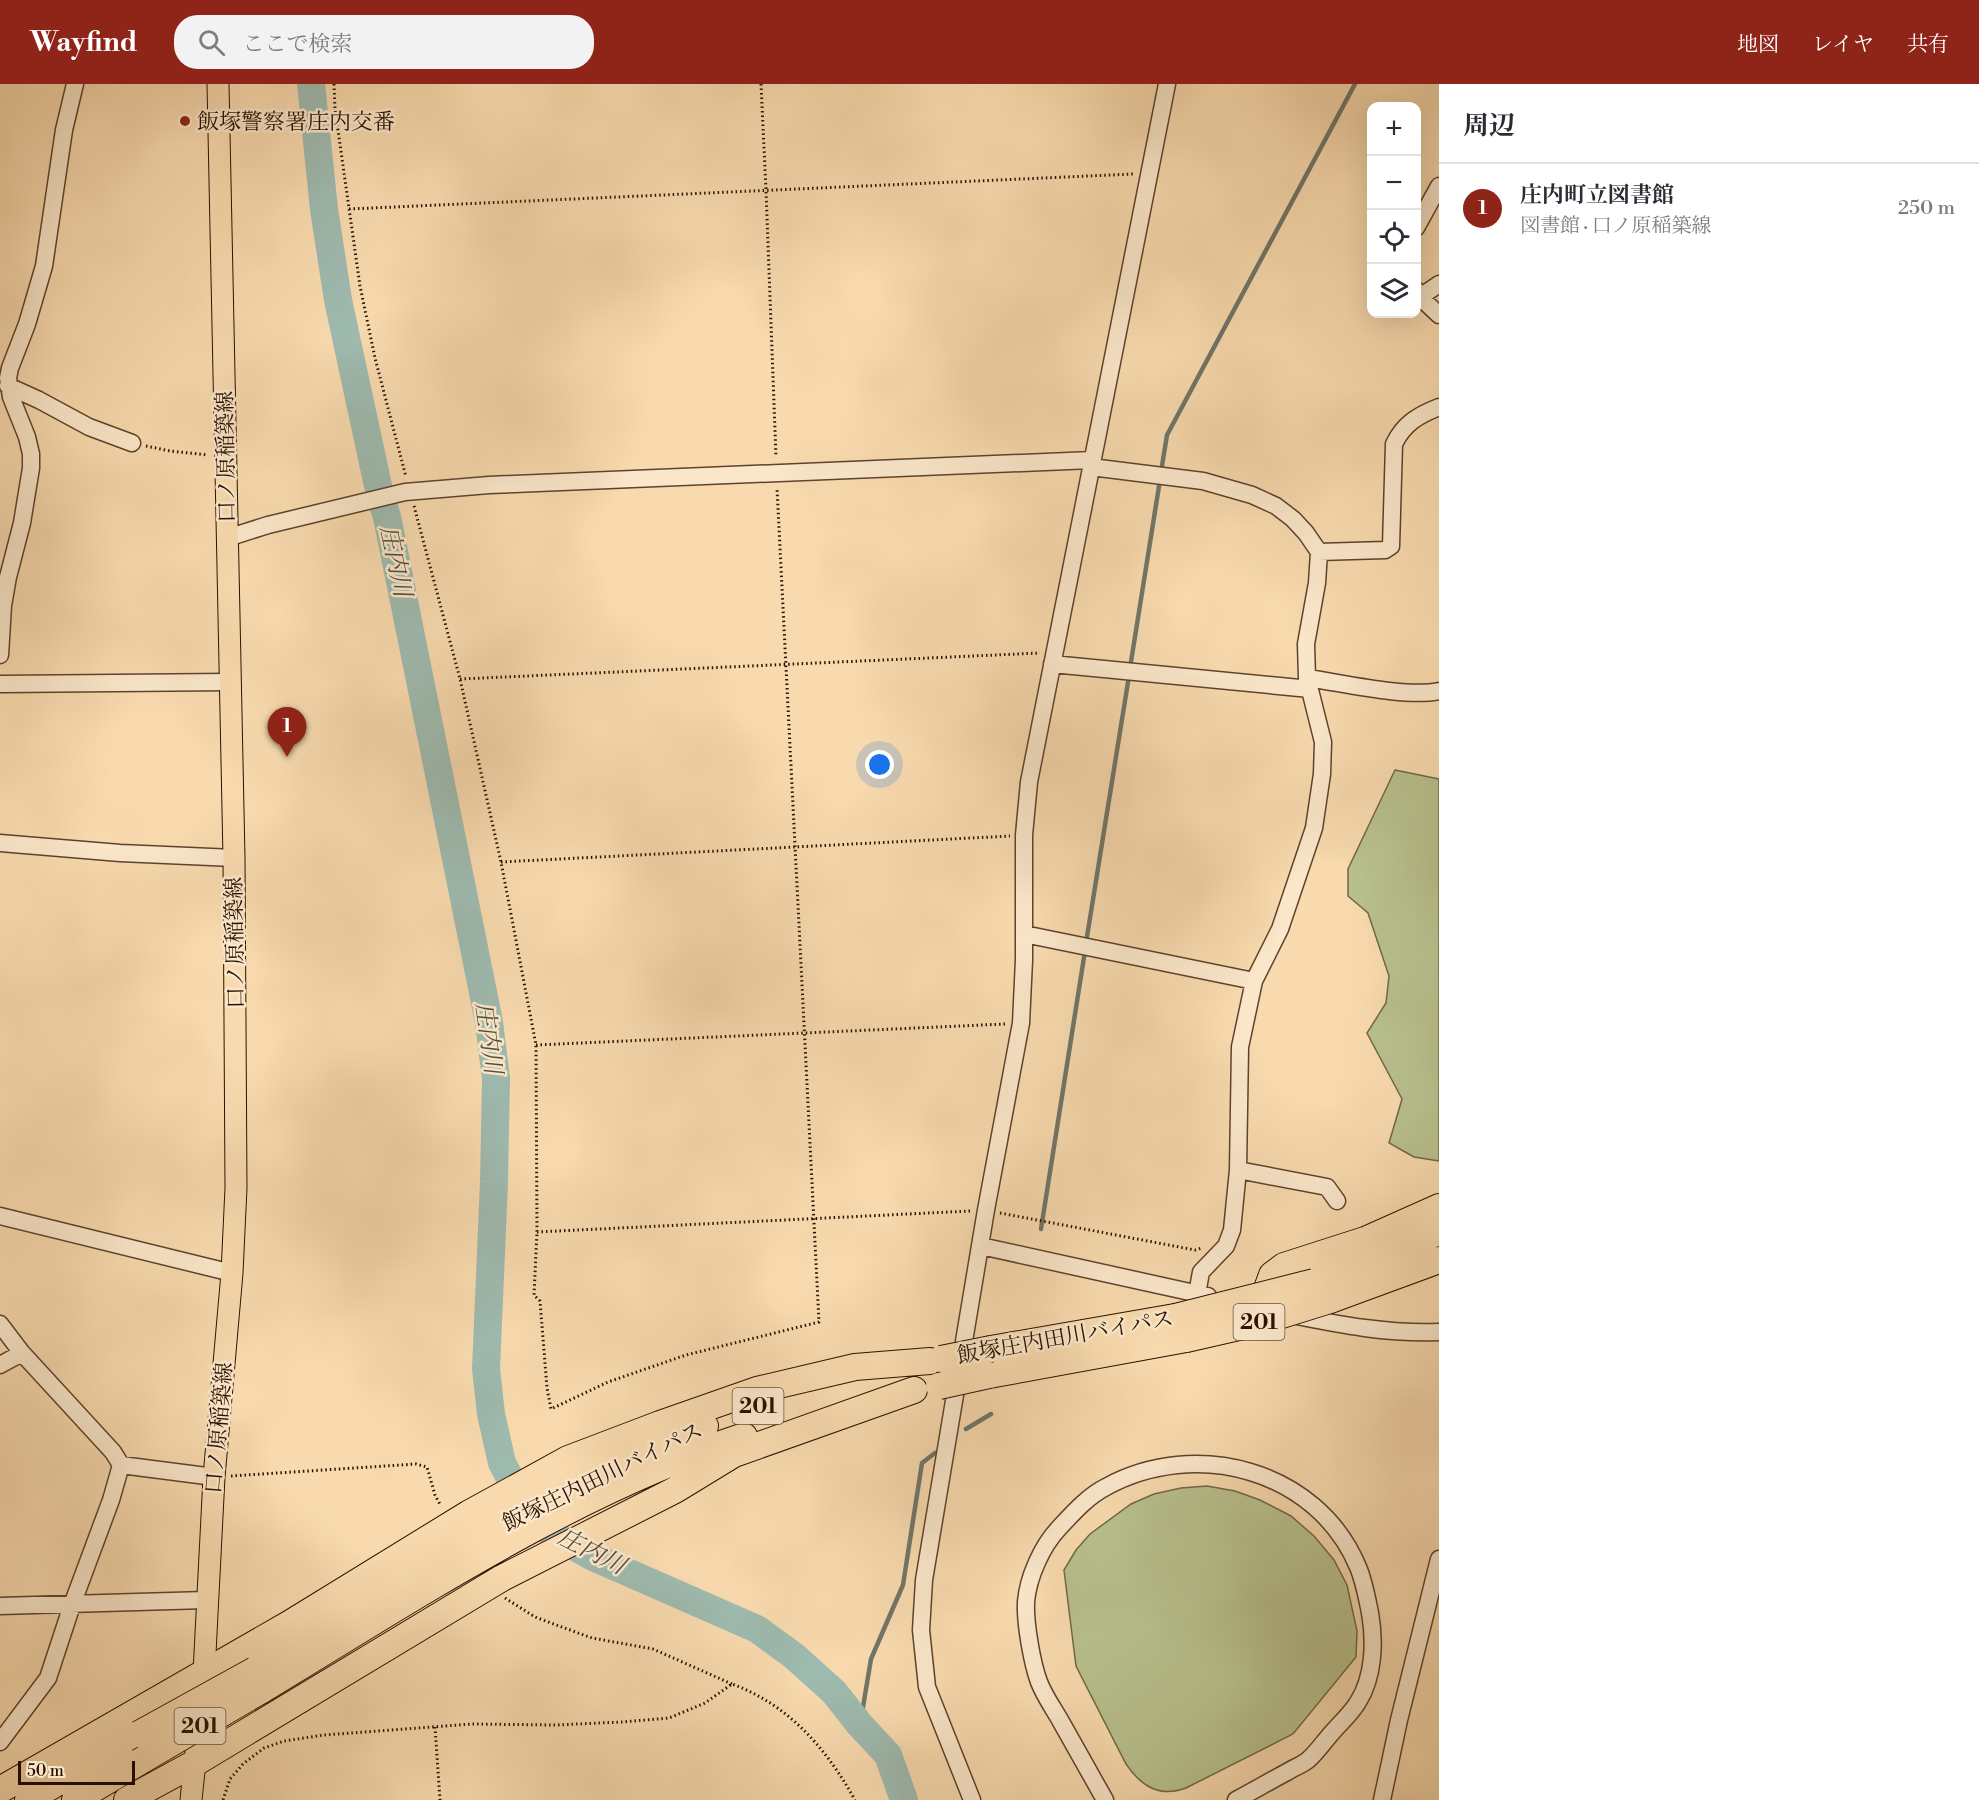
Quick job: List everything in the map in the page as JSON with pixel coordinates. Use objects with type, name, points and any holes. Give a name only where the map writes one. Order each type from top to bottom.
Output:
[{"type":"highway","points":[[1260,1308],[1272,1275],[1284,1266],[1365,1239],[1439,1207]]},
{"type":"highway","name":"飯塚庄内田川バイパス","points":[[588,1489],[675,1437],[750,1408],[936,1360],[991,1349],[1180,1328],[1256,1323],[1439,1232]]},
{"type":"highway","name":"飯塚庄内田川バイパス","points":[[1322,1291],[1439,1260]]},
{"type":"highway","name":"飯塚庄内田川バイパス","points":[[75,1800],[139,1761],[258,1681],[470,1530],[806,1416],[989,1375],[1180,1328]]},
{"type":"highway","points":[[0,1790],[289,1624],[470,1530],[568,1459],[757,1390],[855,1367],[936,1360]]},
{"type":"highway","points":[[127,1800],[195,1763],[610,1522],[675,1490],[734,1454],[914,1390]]},
{"type":"highway","name":"飯塚庄内田川バイパス","points":[[28,1800],[139,1734],[258,1681]]},
{"type":"main road","name":"口ノ原稲築線","points":[[191,1800],[204,1673],[214,1477],[232,1273],[236,1188],[234,858],[218,84]]},
{"type":"street","points":[[0,655],[4,581],[22,523],[31,468],[27,437],[8,386],[10,368],[27,324],[44,266],[64,130],[75,84]]},
{"type":"street","points":[[972,1800],[927,1687],[921,1630],[924,1580],[986,1210],[1021,1023],[1024,835],[1029,782],[1167,84]]},
{"type":"street","points":[[1421,219],[1439,186]]},
{"type":"street","points":[[1421,293],[1439,284]]},
{"type":"street","points":[[1421,297],[1439,315]]},
{"type":"street","points":[[8,386],[39,400],[89,428],[132,443]]},
{"type":"street","points":[[1319,552],[1385,550],[1391,546],[1394,444],[1399,434],[1414,419],[1439,407]]},
{"type":"street","points":[[227,538],[268,525],[407,492],[489,485],[1091,463],[1203,482],[1252,495],[1276,506],[1293,519],[1319,552],[1317,583],[1306,644],[1309,684],[1323,742],[1322,774],[1314,828],[1280,929],[1254,981],[1240,1047],[1238,1170],[1232,1230],[1226,1246],[1201,1272],[1197,1294]]},
{"type":"street","points":[[1053,658],[1309,684],[1392,691],[1431,693],[1439,691]]},
{"type":"street","points":[[0,684],[230,682]]},
{"type":"street","points":[[0,843],[120,853],[234,858]]},
{"type":"street","points":[[1024,934],[1254,981]]},
{"type":"street","points":[[1238,1170],[1327,1187],[1337,1201]]},
{"type":"street","points":[[0,1216],[232,1273]]},
{"type":"street","points":[[981,1246],[1352,1328],[1387,1332],[1439,1332]]},
{"type":"street","points":[[0,1324],[22,1353],[113,1452],[121,1465],[111,1500],[48,1678],[0,1742]]},
{"type":"street","points":[[1420,1333],[1439,1345]]},
{"type":"street","points":[[0,1365],[22,1353]]},
{"type":"street","points":[[1105,1800],[1039,1683],[1032,1658],[1026,1602],[1031,1582],[1041,1554],[1055,1533],[1075,1510],[1103,1488],[1139,1471],[1170,1464],[1203,1463],[1236,1467],[1264,1476],[1295,1492],[1320,1511],[1342,1537],[1358,1566],[1366,1592],[1372,1627],[1372,1654],[1366,1685],[1358,1702],[1308,1760],[1236,1800]]},
{"type":"street","points":[[121,1465],[214,1477]]},
{"type":"street","points":[[1382,1800],[1399,1720],[1439,1559]]},
{"type":"street","points":[[0,1606],[206,1600]]},
{"type":"path","points":[[334,84],[360,286],[375,358],[407,492],[460,679],[501,862],[536,1045],[537,1232],[534,1295],[540,1301],[547,1388],[551,1409],[608,1382],[686,1355],[819,1322],[785,664],[760,84]]},
{"type":"path","points":[[349,209],[1150,173]]},
{"type":"path","points":[[132,443],[170,452],[212,455]]},
{"type":"path","points":[[460,679],[785,664],[1053,658]]},
{"type":"path","points":[[501,862],[1024,835]]},
{"type":"path","points":[[536,1045],[1021,1023]]},
{"type":"path","points":[[537,1232],[986,1210],[1195,1250],[1208,1246]]},
{"type":"path","points":[[214,1477],[416,1464],[427,1467],[435,1495],[470,1530]]},
{"type":"path","points":[[501,1586],[535,1617],[592,1638],[653,1649],[774,1704],[807,1733],[838,1770],[855,1800]]},
{"type":"path","points":[[223,1800],[230,1779],[243,1764],[264,1748],[284,1741],[324,1735],[435,1726],[567,1724],[669,1718],[705,1703],[732,1684]]},
{"type":"path","points":[[435,1726],[440,1800]]},
{"type":"green space","points":[[1395,770],[1439,779],[1439,1161],[1414,1157],[1389,1143],[1402,1099],[1367,1033],[1386,1003],[1389,976],[1368,913],[1348,896],[1348,869]]},
{"type":"green space","points":[[1207,1486],[1235,1491],[1260,1500],[1291,1516],[1314,1536],[1334,1560],[1347,1585],[1357,1631],[1356,1657],[1293,1734],[1186,1788],[1167,1792],[1159,1791],[1144,1784],[1126,1764],[1076,1666],[1064,1570],[1076,1550],[1090,1534],[1131,1504],[1154,1494],[1181,1488]]},
{"type":"waterway","name":"庄内川","points":[[311,84],[324,209],[338,300],[380,495],[387,517],[489,1022],[496,1079],[486,1369],[491,1414],[502,1463],[527,1510],[539,1524],[559,1538],[593,1557],[757,1629],[794,1656],[834,1692],[888,1755],[904,1800]]},
{"type":"waterway","points":[[1161,472],[1167,435],[1355,84]]},
{"type":"waterway","points":[[1130,668],[1160,480]]},
{"type":"waterway","points":[[1086,943],[1129,676]]},
{"type":"waterway","points":[[1041,1229],[1085,951]]},
{"type":"waterway","points":[[966,1429],[991,1414]]},
{"type":"waterway","points":[[860,1725],[871,1659],[903,1585],[922,1463],[935,1453]]},
{"type":"place","name":"飯塚警察署庄内交番","points":[[185,121]]},
{"type":"place","name":"庄内町立図書館","points":[[287,757]]}]
